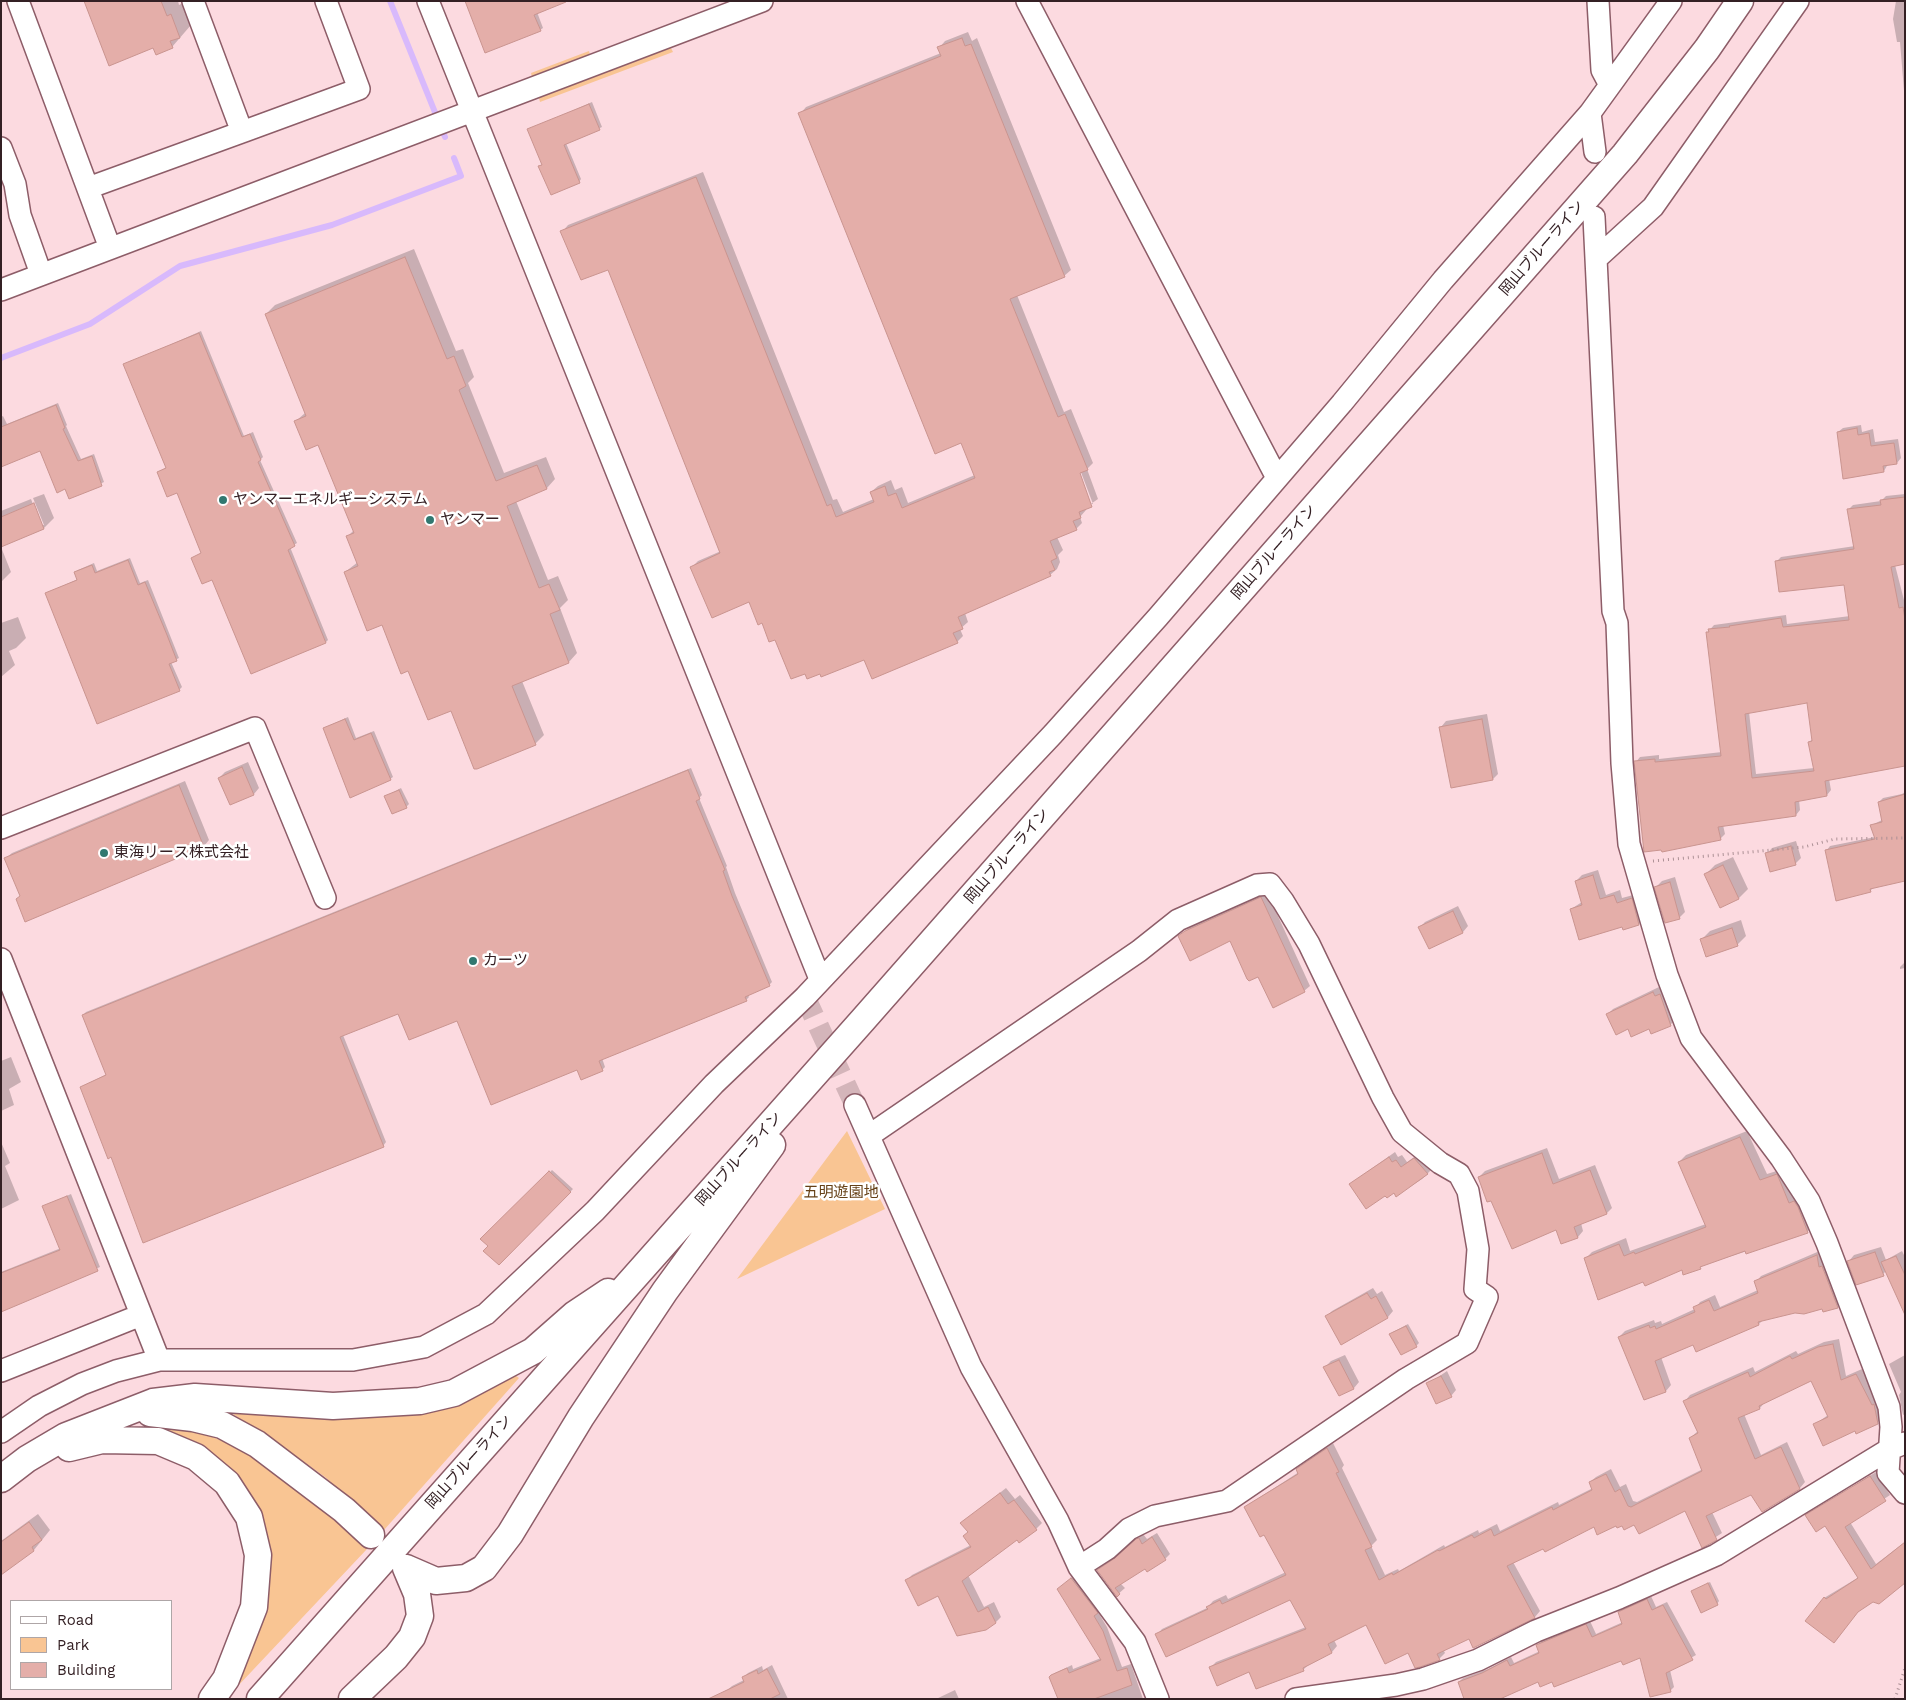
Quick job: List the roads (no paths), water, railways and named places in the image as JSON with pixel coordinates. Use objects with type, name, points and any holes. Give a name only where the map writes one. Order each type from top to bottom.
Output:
[{"type":"main road","name":"岡山ブルーライン","points":[[260,1699],[862,1021],[1624,154],[1707,49],[1740,1]]},
{"type":"main road","points":[[352,1699],[396,1657],[412,1637],[420,1616],[417,1594],[406,1568],[436,1581],[466,1578],[484,1568],[510,1534],[582,1418],[665,1291],[862,1021]]},
{"type":"main road","points":[[1,1479],[27,1459],[66,1436],[153,1402],[195,1397],[333,1406],[420,1401],[454,1393],[533,1351],[575,1314],[641,1270]]},
{"type":"main road","points":[[102,1421],[156,1412],[193,1418],[222,1426],[257,1444],[284,1462],[372,1535]]},
{"type":"main road","points":[[27,1459],[102,1440],[158,1442],[196,1457],[227,1483],[249,1517],[258,1555],[254,1607],[226,1679],[212,1699]]},
{"type":"street","points":[[18,1],[110,248]]},
{"type":"street","points":[[193,1],[242,132]]},
{"type":"street","points":[[88,188],[359,89],[326,1]]},
{"type":"street","points":[[428,1],[820,979]]},
{"type":"street","points":[[1,290],[762,1]]},
{"type":"street","points":[[1027,1],[1277,478]]},
{"type":"street","points":[[1598,1],[1602,70],[1610,85]]},
{"type":"street","points":[[1,1432],[39,1406],[82,1384],[116,1371],[158,1360],[353,1360],[424,1347],[486,1314],[595,1211],[714,1084],[804,997],[1053,734],[1277,478],[1443,280],[1590,113],[1671,1]]},
{"type":"street","points":[[1596,259],[1653,207],[1798,1]]},
{"type":"street","points":[[1590,113],[1596,152]]},
{"type":"street","points":[[1,148],[15,184],[11,211]]},
{"type":"street","points":[[1,196],[11,211],[41,274]]},
{"type":"street","points":[[1594,217],[1613,611],[1617,623],[1622,763],[1629,844],[1667,975],[1691,1038],[1781,1158],[1809,1201],[1824,1235],[1889,1406],[1891,1427],[1896,1447],[1888,1473],[1905,1493]]},
{"type":"street","points":[[1,828],[255,728],[325,898]]},
{"type":"street","points":[[870,1136],[1139,951],[1178,920],[1256,886],[1270,884],[1283,901],[1309,944],[1383,1098],[1402,1132],[1440,1163],[1459,1174],[1468,1191],[1475,1219],[1478,1249],[1475,1289],[1487,1297],[1467,1342],[1406,1379],[1228,1501],[1155,1516],[1130,1529],[1107,1549],[1079,1567]]},
{"type":"street","points":[[1,959],[158,1360]]},
{"type":"street","points":[[855,1105],[971,1367],[1058,1521],[1079,1567],[1135,1642],[1158,1699]]},
{"type":"street","points":[[1,1371],[141,1314]]},
{"type":"street","points":[[1296,1699],[1396,1686],[1478,1660],[1536,1631],[1619,1598],[1716,1555],[1896,1447]]},
{"type":"waterway","points":[[390,1],[445,137]]},
{"type":"waterway","points":[[1,358],[90,324],[180,266],[332,225],[461,176],[454,158]]},
{"type":"tunnel","points":[[805,997],[855,1105]]},
{"type":"place","name":"ヤンマーエネルギーシステム","points":[[223,500]]},
{"type":"place","name":"ヤンマー","points":[[430,520]]},
{"type":"place","name":"東海リース株式会社","points":[[104,853]]},
{"type":"place","name":"カーツ","points":[[473,961]]},
{"type":"park label","name":"五明遊園地","points":[[841,1193]]}]
